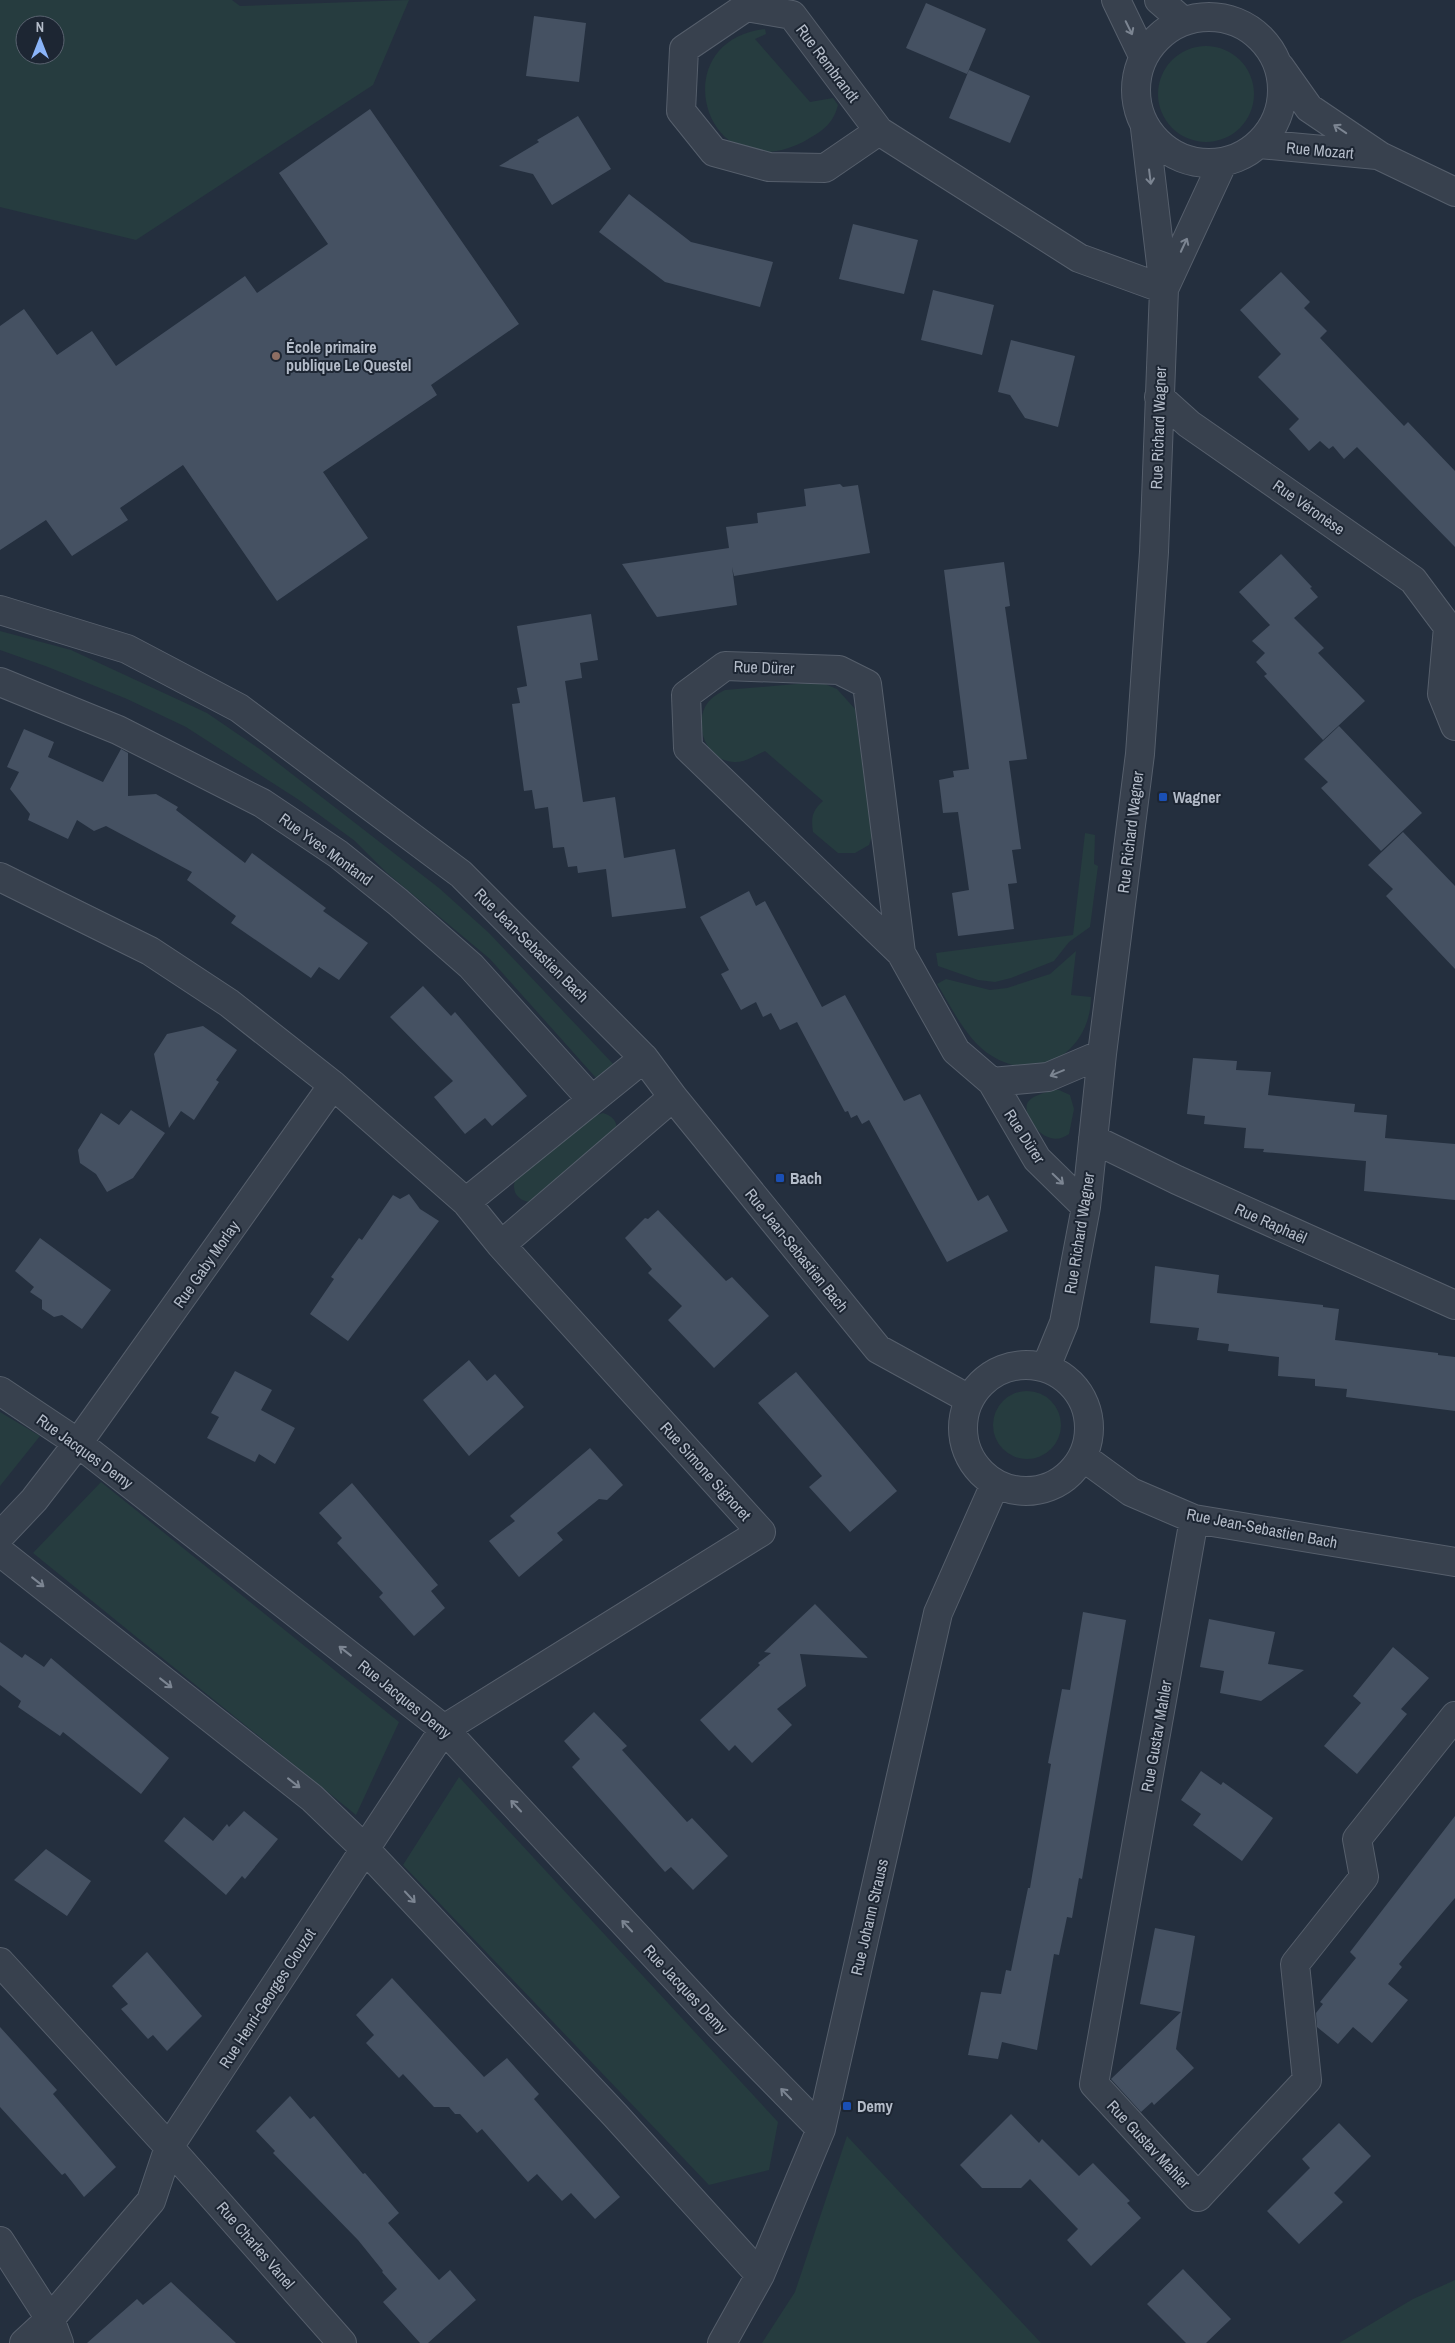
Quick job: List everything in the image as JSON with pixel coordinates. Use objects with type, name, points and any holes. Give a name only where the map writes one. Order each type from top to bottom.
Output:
[{"type":"street","points":[[1116,0],[1143,56]]},
{"type":"street","points":[[1159,0],[1183,22]]},
{"type":"street","name":"Rue Rembrandt","points":[[879,131],[826,168],[769,167],[714,152],[681,111],[684,49],[746,7],[792,15],[879,131],[1079,258],[1164,289]]},
{"type":"street","points":[[1205,17],[1227,19],[1247,28],[1253,33],[1264,43],[1276,62],[1282,91],[1276,120],[1260,144],[1242,157],[1222,164],[1179,159],[1145,128],[1136,106],[1135,80],[1143,56],[1160,36],[1183,22],[1205,17]]},
{"type":"street","name":"Rue Mozart","points":[[1276,62],[1309,108],[1380,156],[1455,192]]},
{"type":"street","name":"Rue Richard Wagner","points":[[1046,1367],[1064,1323],[1086,1206],[1102,1054],[1140,754],[1154,552],[1164,289],[1145,128]]},
{"type":"street","name":"Rue Mozart","points":[[1260,144],[1380,156]]},
{"type":"street","name":"Rue Richard Wagner","points":[[1164,289],[1222,164]]},
{"type":"street","name":"Rue Véronèse","points":[[1159,397],[1189,424],[1413,580],[1452,628],[1442,694],[1455,726]]},
{"type":"street","name":"Rue Jean-Sebastien Bach","points":[[0,610],[127,649],[239,708],[461,874],[644,1058],[672,1097],[878,1349],[969,1400]]},
{"type":"street","name":"Rue Dürer","points":[[901,954],[867,684],[839,670],[724,666],[686,695],[688,748],[901,954],[956,1051],[992,1082],[1037,1159],[1086,1206]]},
{"type":"street","name":"Rue Yves Montand","points":[[0,682],[118,730],[253,798],[338,854],[398,902],[471,966],[592,1100]]},
{"type":"street","points":[[0,877],[150,952],[229,1003],[333,1085],[466,1202],[644,1058]]},
{"type":"street","points":[[992,1082],[1048,1077],[1102,1054]]},
{"type":"street","name":"Rue Gaby Morlay","points":[[0,1536],[34,1500],[78,1443],[333,1085]]},
{"type":"street","points":[[501,1244],[672,1097]]},
{"type":"street","name":"Rue Raphaël","points":[[1093,1139],[1177,1180],[1454,1302]]},
{"type":"street","name":"Rue Simone Signoret","points":[[444,1729],[761,1532],[501,1244],[466,1202]]},
{"type":"street","points":[[1023,1364],[1046,1367],[1065,1377],[1080,1394],[1089,1414],[1090,1436],[1083,1457],[1071,1473],[1054,1485],[1035,1491],[1014,1490],[995,1484],[980,1472],[969,1456],[963,1437],[963,1418],[969,1400],[978,1387],[1002,1369],[1023,1364]]},
{"type":"street","name":"Rue Jacques Demy","points":[[0,1390],[78,1443],[444,1729],[720,2026],[821,2129]]},
{"type":"street","name":"Rue Jean-Sebastien Bach","points":[[1083,1457],[1131,1492],[1194,1519],[1455,1562]]},
{"type":"street","name":"Rue Johann Strauss","points":[[722,2343],[760,2275],[821,2129],[938,1613],[995,1484]]},
{"type":"street","name":"Rue Gustav Mahler","points":[[1194,1519],[1094,2084],[1198,2197],[1308,2080],[1296,1964],[1364,1878],[1357,1839],[1455,1716]]},
{"type":"street","points":[[0,1552],[312,1798],[365,1850],[615,2114],[760,2275]]},
{"type":"street","name":"Rue Henri-Georges Clouzot","points":[[169,2147],[444,1729]]},
{"type":"street","name":"Rue Charles Vanel","points":[[0,1962],[169,2147],[342,2343]]},
{"type":"street","points":[[24,2343],[55,2331],[150,2201],[169,2147]]},
{"type":"street","points":[[0,2241],[55,2331]]},
{"type":"green space","points":[[0,0],[232,0],[240,6],[409,0],[373,85],[136,240],[0,207]]},
{"type":"green space","points":[[765,29],[766,34],[755,39],[810,102],[833,98],[838,105],[833,118],[815,135],[803,142],[768,152],[740,147],[720,131],[708,109],[705,83],[713,59],[733,39]]},
{"type":"green space","points":[[1206,46],[1224,50],[1240,60],[1250,76],[1254,94],[1250,112],[1240,128],[1224,138],[1206,142],[1188,138],[1172,128],[1162,112],[1158,94],[1162,76],[1172,60],[1188,50]]},
{"type":"green space","points":[[0,631],[71,650],[207,713],[261,750],[439,888],[489,933],[616,1067],[597,1079],[490,959],[387,873],[355,841],[299,800],[186,727],[127,699],[0,650]]},
{"type":"green space","points":[[820,682],[837,689],[855,709],[872,836],[869,845],[855,853],[838,853],[813,832],[813,815],[823,801],[765,751],[743,761],[726,761],[711,751],[703,735],[701,725],[705,707],[714,697],[725,690]]},
{"type":"green space","points":[[1085,833],[1095,835],[1094,864],[1098,866],[1090,927],[1069,942],[1054,961],[1011,978],[995,982],[978,980],[938,966],[936,953],[1073,935]]},
{"type":"green space","points":[[1076,951],[1071,995],[1091,997],[1089,1016],[1082,1032],[1072,1046],[1060,1057],[1044,1064],[1028,1067],[1010,1064],[983,1050],[961,1023],[937,984],[946,979],[990,990],[1007,988],[1050,974]]},
{"type":"green space","points":[[1059,1090],[1070,1095],[1074,1109],[1069,1134],[1060,1138],[1051,1138],[1043,1135],[1036,1129],[1031,1122],[1026,1107],[1028,1102],[1039,1094]]},
{"type":"green space","points":[[603,1113],[614,1119],[617,1131],[532,1202],[527,1202],[516,1195],[514,1183],[516,1178],[594,1116]]},
{"type":"green space","points":[[1027,1391],[1040,1394],[1051,1401],[1058,1412],[1061,1425],[1058,1438],[1051,1449],[1040,1456],[1027,1459],[1014,1456],[1003,1449],[996,1438],[993,1425],[996,1412],[1003,1401],[1014,1394]]},
{"type":"green space","points":[[0,1412],[40,1436],[0,1486]]},
{"type":"green space","points":[[101,1482],[399,1722],[356,1815],[33,1553]]},
{"type":"green space","points":[[459,1777],[778,2122],[769,2170],[709,2185],[403,1865]]},
{"type":"green space","points":[[847,2136],[1041,2343],[762,2343],[795,2292]]},
{"type":"green space","points":[[1455,2280],[1455,2343],[1339,2343],[1413,2299]]},
{"type":"building","points":[[926,3],[986,29],[967,74],[906,48]]},
{"type":"building","points":[[534,16],[586,23],[579,82],[526,76]]},
{"type":"building","points":[[969,70],[1030,96],[1010,143],[949,118]]},
{"type":"building","name":"École primaire publique Le Questel","points":[[370,109],[519,324],[431,385],[437,395],[323,472],[368,538],[277,601],[183,465],[120,508],[128,520],[72,556],[46,520],[0,550],[0,326],[24,309],[57,355],[92,331],[116,366],[245,276],[257,293],[328,244],[279,173]]},
{"type":"building","points":[[578,116],[611,169],[552,205],[533,174],[499,166],[539,142],[537,140]]},
{"type":"building","points":[[629,194],[691,242],[773,262],[760,307],[665,282],[599,232]]},
{"type":"building","points":[[853,224],[918,240],[904,294],[839,279]]},
{"type":"building","points":[[1281,272],[1310,302],[1304,308],[1327,331],[1320,338],[1404,426],[1408,422],[1455,471],[1455,547],[1357,447],[1344,459],[1333,446],[1329,449],[1320,441],[1309,451],[1289,429],[1299,419],[1258,377],[1281,354],[1240,310]]},
{"type":"building","points":[[933,290],[994,305],[982,355],[921,340]]},
{"type":"building","points":[[1011,340],[1075,356],[1058,427],[1025,418],[1010,395],[998,392]]},
{"type":"building","points":[[840,484],[843,487],[858,485],[870,553],[734,576],[732,567],[737,605],[657,617],[622,564],[729,548],[726,527],[758,523],[757,513],[806,506],[804,489]]},
{"type":"building","points":[[1281,554],[1312,587],[1310,588],[1318,597],[1294,618],[1324,648],[1318,653],[1365,701],[1323,740],[1264,676],[1267,674],[1256,662],[1265,653],[1252,641],[1270,625],[1239,592]]},
{"type":"building","points":[[1004,562],[1010,606],[1005,607],[1027,759],[1009,761],[1021,849],[1012,850],[1017,883],[1008,884],[1014,929],[958,936],[952,893],[969,890],[958,812],[943,813],[939,780],[954,777],[953,771],[969,769],[944,570]]},
{"type":"building","points":[[591,614],[598,660],[580,663],[582,678],[565,681],[583,802],[615,797],[624,858],[675,849],[686,908],[612,917],[606,869],[578,873],[577,866],[568,867],[564,847],[553,848],[548,807],[535,809],[532,790],[524,791],[512,704],[520,703],[517,688],[527,686],[517,626]]},
{"type":"building","points":[[1339,726],[1422,813],[1381,851],[1321,788],[1328,782],[1304,759]]},
{"type":"building","points":[[24,729],[54,742],[48,757],[103,782],[121,749],[128,753],[128,796],[156,794],[178,807],[176,810],[245,863],[252,853],[326,908],[323,911],[368,943],[339,980],[319,967],[311,978],[231,923],[236,916],[187,880],[192,872],[106,826],[94,831],[77,820],[68,839],[28,820],[30,814],[10,789],[19,772],[7,767]]},
{"type":"building","points":[[1403,832],[1455,886],[1455,969],[1386,896],[1393,889],[1368,865]]},
{"type":"building","points":[[749,891],[756,906],[765,901],[822,1007],[845,995],[904,1101],[920,1094],[978,1201],[988,1195],[1008,1231],[947,1262],[869,1120],[862,1124],[857,1115],[851,1118],[848,1111],[845,1112],[797,1022],[780,1030],[771,1013],[763,1017],[756,1002],[741,1010],[721,974],[729,970],[700,917]]},
{"type":"building","points":[[423,986],[451,1016],[455,1012],[527,1096],[492,1126],[485,1118],[465,1134],[434,1097],[453,1081],[390,1017]]},
{"type":"building","points":[[203,1026],[237,1050],[216,1080],[219,1082],[194,1120],[181,1111],[169,1128],[154,1054],[167,1034]]},
{"type":"building","points":[[1193,1058],[1237,1061],[1236,1070],[1271,1072],[1268,1095],[1355,1104],[1354,1112],[1387,1115],[1385,1138],[1455,1144],[1455,1200],[1364,1191],[1366,1161],[1263,1152],[1264,1149],[1244,1148],[1246,1128],[1204,1124],[1205,1116],[1187,1114]]},
{"type":"building","points":[[131,1110],[165,1133],[133,1178],[107,1192],[96,1174],[80,1163],[78,1150],[101,1113],[119,1125]]},
{"type":"building","points":[[409,1194],[420,1209],[439,1221],[348,1341],[310,1314],[334,1279],[331,1277],[359,1238],[362,1240],[393,1195],[400,1199]]},
{"type":"building","points":[[658,1210],[726,1281],[732,1277],[769,1316],[714,1368],[668,1320],[682,1306],[648,1273],[652,1269],[625,1238],[645,1218],[648,1219]]},
{"type":"building","points":[[40,1238],[111,1290],[82,1329],[62,1315],[54,1317],[42,1309],[42,1300],[30,1292],[34,1287],[15,1271]]},
{"type":"building","points":[[1155,1266],[1219,1275],[1217,1293],[1323,1305],[1323,1307],[1339,1309],[1335,1340],[1438,1353],[1438,1355],[1455,1357],[1455,1411],[1346,1397],[1347,1389],[1315,1386],[1315,1379],[1278,1376],[1279,1357],[1228,1351],[1229,1344],[1197,1340],[1199,1328],[1150,1323]]},
{"type":"building","points":[[469,1360],[487,1381],[495,1374],[524,1407],[469,1456],[423,1400]]},
{"type":"building","points":[[235,1371],[272,1390],[261,1410],[295,1428],[275,1464],[259,1454],[255,1462],[207,1438],[219,1417],[211,1413]]},
{"type":"building","points":[[796,1372],[897,1491],[850,1532],[809,1487],[822,1476],[758,1403]]},
{"type":"building","points":[[590,1448],[623,1485],[607,1500],[599,1499],[557,1533],[563,1540],[519,1577],[489,1541],[515,1521],[510,1516]]},
{"type":"building","points":[[352,1483],[438,1585],[431,1591],[445,1608],[414,1636],[379,1597],[383,1593],[337,1543],[342,1538],[319,1513]]},
{"type":"building","points":[[815,1604],[868,1658],[800,1654],[806,1686],[777,1709],[792,1725],[752,1763],[735,1745],[729,1751],[700,1720],[760,1665],[758,1663],[771,1653],[764,1652]]},
{"type":"building","points":[[1083,1612],[1126,1620],[1082,1879],[1079,1878],[1072,1918],[1067,1917],[1059,1955],[1054,1954],[1037,2050],[1002,2042],[998,2059],[968,2055],[981,1992],[1001,1994],[1006,1970],[1011,1971],[1028,1888],[1030,1888],[1051,1764],[1048,1763],[1062,1689],[1070,1690]]},
{"type":"building","points":[[1209,1619],[1275,1632],[1268,1664],[1304,1670],[1261,1701],[1220,1693],[1224,1671],[1200,1667]]},
{"type":"building","points":[[0,1642],[22,1658],[25,1654],[44,1667],[51,1658],[169,1758],[141,1794],[63,1732],[60,1736],[18,1707],[21,1701],[0,1685]]},
{"type":"building","points":[[1393,1647],[1429,1678],[1401,1709],[1407,1714],[1357,1774],[1324,1746],[1361,1703],[1353,1696]]},
{"type":"building","points":[[594,1712],[627,1746],[622,1750],[687,1822],[692,1818],[728,1856],[693,1890],[671,1867],[665,1872],[572,1767],[580,1759],[564,1741]]},
{"type":"building","points":[[1201,1771],[1221,1785],[1223,1782],[1273,1818],[1242,1861],[1193,1825],[1201,1814],[1181,1800]]},
{"type":"building","points":[[244,1811],[278,1839],[245,1879],[242,1876],[226,1895],[164,1841],[184,1817],[213,1841],[227,1824],[229,1827]]},
{"type":"building","points":[[1455,1816],[1455,1898],[1399,1964],[1402,1967],[1388,1984],[1408,2000],[1372,2043],[1353,2027],[1338,2044],[1317,2027],[1316,2013],[1323,2004],[1320,2002],[1356,1958],[1350,1952]]},
{"type":"building","points":[[46,1849],[91,1881],[67,1916],[14,1880]]},
{"type":"building","points":[[1155,1928],[1195,1936],[1176,2049],[1194,2068],[1154,2105],[1152,2102],[1141,2112],[1111,2079],[1181,2012],[1140,2004]]},
{"type":"building","points":[[147,1952],[202,2016],[167,2051],[153,2035],[148,2039],[121,2009],[128,2004],[112,1986]]},
{"type":"building","points":[[392,1978],[484,2077],[507,2058],[539,2094],[534,2099],[620,2197],[595,2219],[571,2193],[562,2201],[537,2174],[528,2182],[482,2129],[477,2133],[460,2114],[455,2114],[449,2107],[434,2107],[403,2074],[399,2078],[366,2043],[374,2035],[356,2015]]},
{"type":"building","points":[[0,2027],[57,2090],[53,2094],[116,2167],[84,2197],[65,2173],[62,2175],[0,2107]]},
{"type":"building","points":[[290,2096],[310,2119],[314,2116],[399,2213],[388,2223],[439,2280],[450,2270],[476,2300],[428,2343],[420,2343],[383,2302],[397,2289],[358,2240],[273,2153],[275,2151],[256,2131]]},
{"type":"building","points":[[1011,2114],[1039,2143],[1042,2139],[1079,2176],[1093,2163],[1130,2201],[1127,2203],[1141,2218],[1091,2266],[1067,2240],[1078,2229],[1030,2179],[1021,2188],[982,2188],[960,2165]]},
{"type":"building","points":[[1339,2123],[1371,2156],[1334,2193],[1343,2202],[1299,2244],[1267,2211],[1310,2168],[1302,2159]]},
{"type":"building","points":[[1183,2269],[1231,2319],[1206,2343],[1186,2343],[1147,2304]]},
{"type":"building","points":[[171,2282],[236,2343],[87,2343],[137,2299],[143,2305]]},
{"type":"place","name":"École primaire publique Le Questel","points":[[276,356]]},
{"type":"place","name":"Wagner","points":[[1163,797]]},
{"type":"place","name":"Bach","points":[[780,1178]]},
{"type":"place","name":"Demy","points":[[847,2106]]}]
